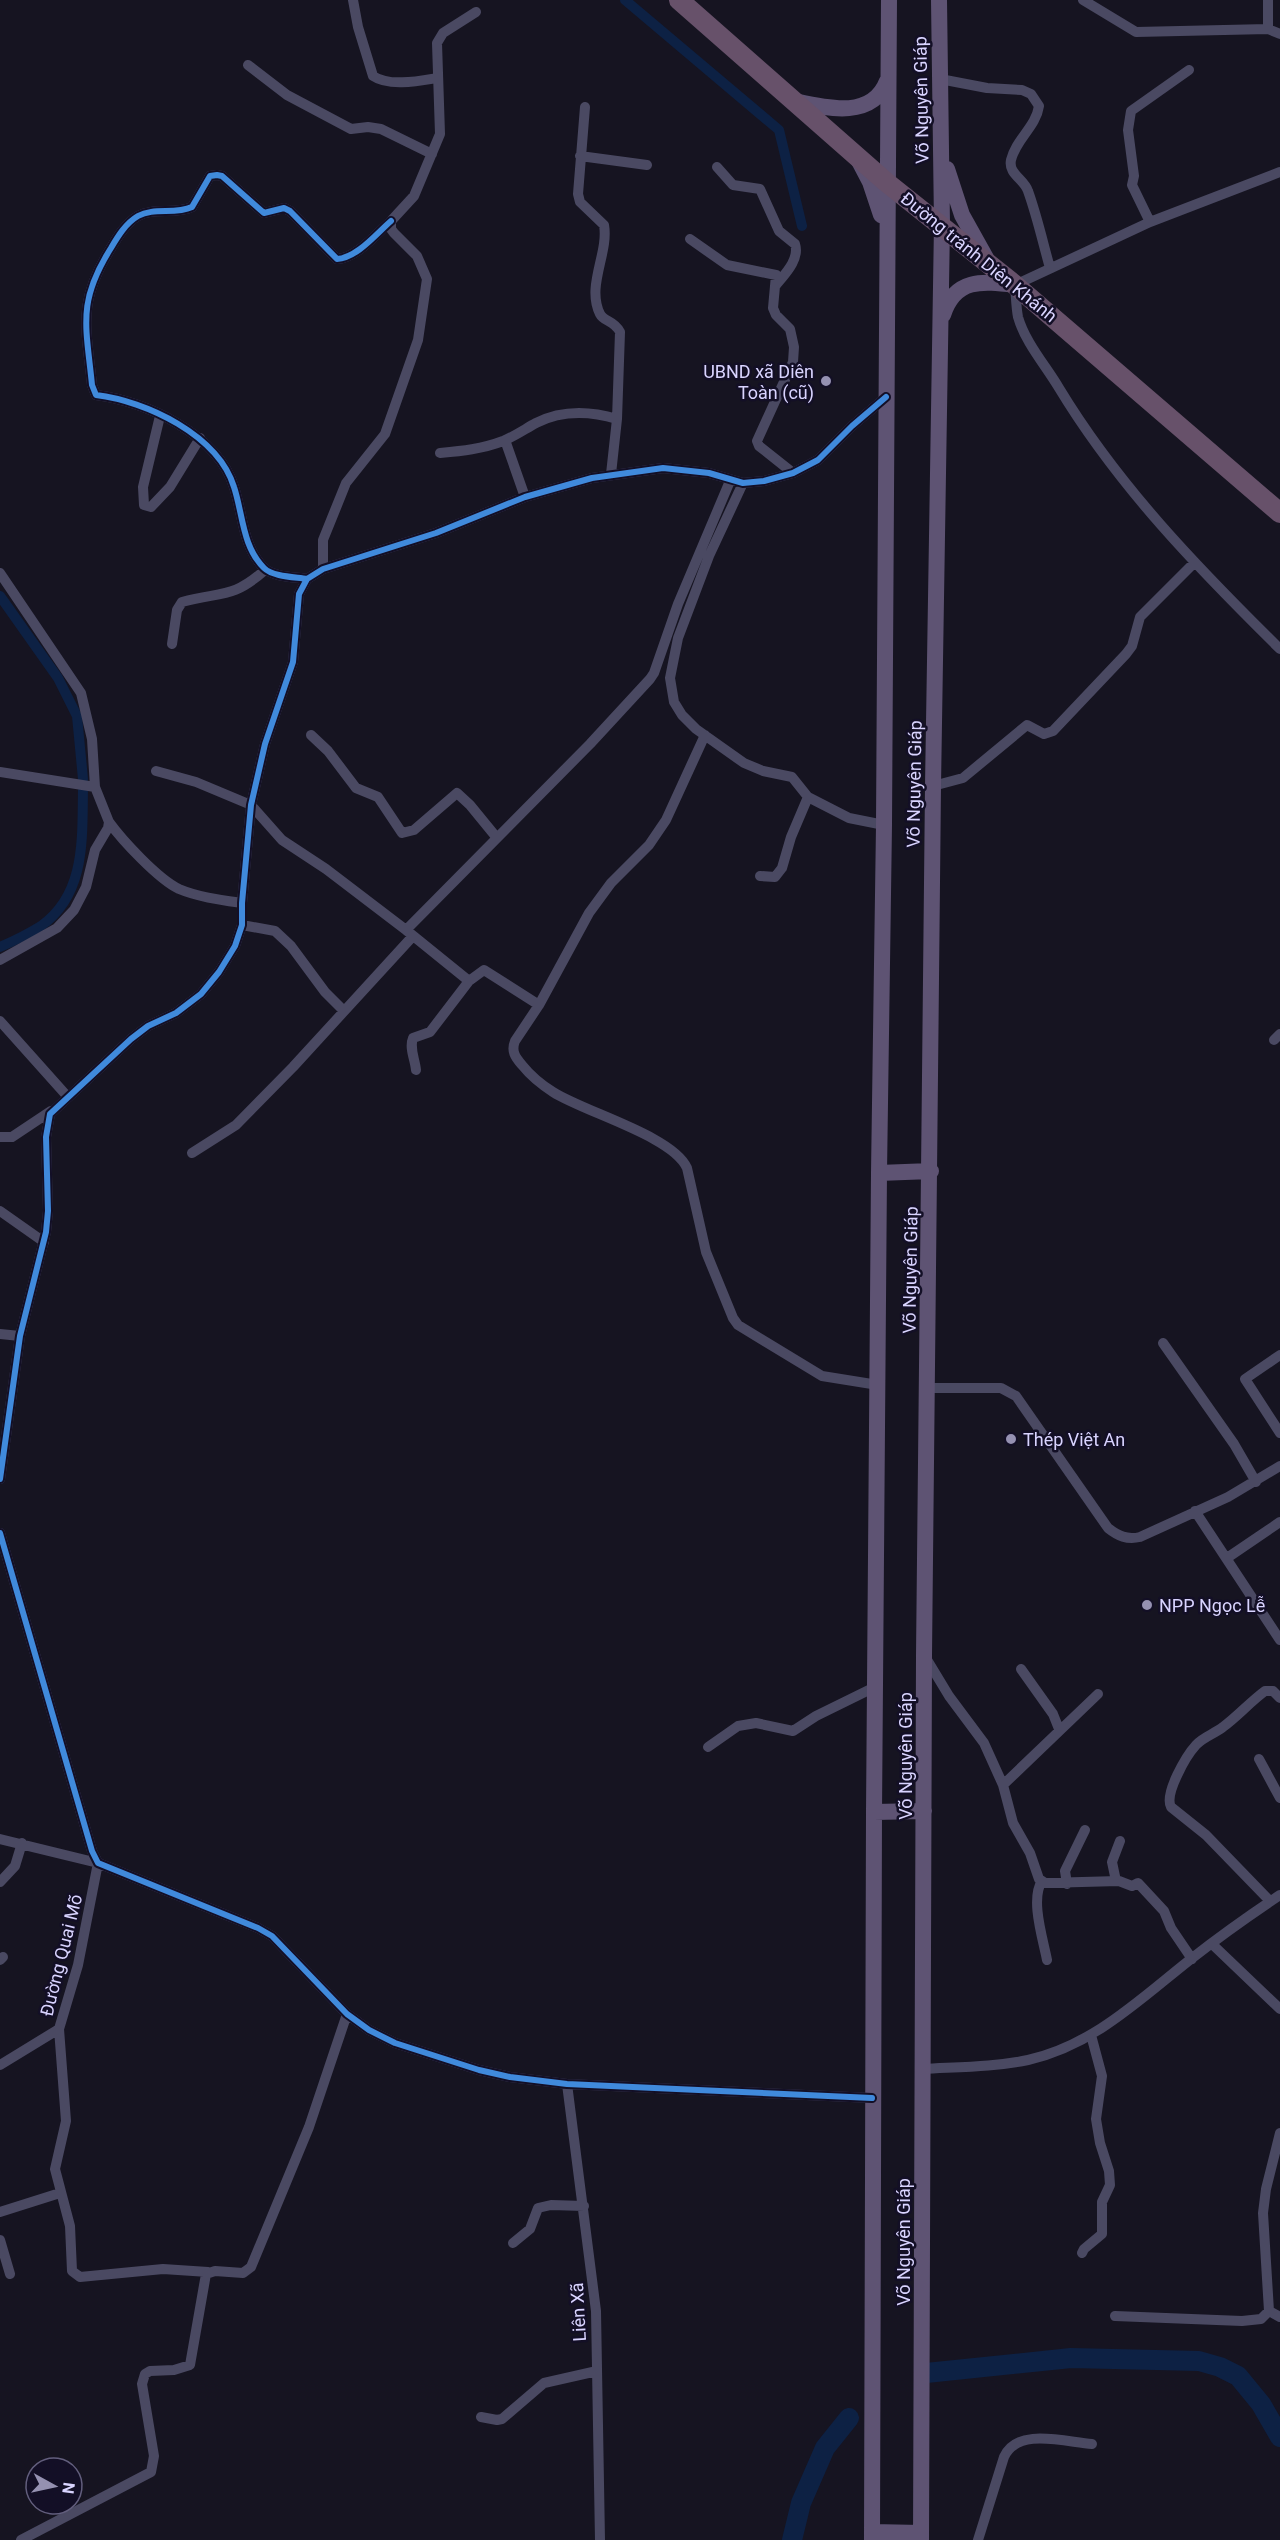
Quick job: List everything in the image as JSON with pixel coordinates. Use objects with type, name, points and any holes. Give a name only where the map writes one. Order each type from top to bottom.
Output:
[{"type":"highway","name":"Đường tránh Diên Khánh","points":[[679,0],[886,182],[942,224],[1015,285],[1280,513]]},
{"type":"main road","name":"Võ Nguyên Giáp","points":[[872,2536],[872,2098],[889,0]]},
{"type":"main road","name":"Võ Nguyên Giáp","points":[[921,2537],[924,1656],[931,1171],[933,786],[942,224],[939,0]]},
{"type":"main road","points":[[794,101],[820,106],[857,107],[873,101],[888,80]]},
{"type":"main road","points":[[940,137],[962,215],[980,250],[994,268]]},
{"type":"main road","points":[[856,155],[870,182],[886,235]]},
{"type":"main road","points":[[940,325],[949,301],[961,289],[983,282],[1015,285]]},
{"type":"main road","points":[[879,1173],[931,1171]]},
{"type":"main road","points":[[874,1812],[924,1811]]},
{"type":"main road","points":[[872,2536],[921,2537]]},
{"type":"street","points":[[353,0],[358,27],[373,76],[380,80],[404,81],[437,78]]},
{"type":"street","points":[[1083,0],[1136,32],[1268,29],[1280,34]]},
{"type":"street","points":[[1268,0],[1268,29]]},
{"type":"street","points":[[308,579],[265,570],[246,537],[234,487],[227,472],[219,457],[200,438],[183,427],[125,399],[96,395],[92,385],[86,317],[88,298],[100,266],[118,236],[134,219],[146,213],[183,210],[192,207],[210,176],[217,174],[264,213],[284,208],[290,211],[337,259],[345,258],[356,250],[391,221],[414,196],[440,134],[436,51],[439,38],[451,27],[476,12]]},
{"type":"street","points":[[248,65],[287,95],[351,129],[368,127],[381,129],[432,154]]},
{"type":"street","points":[[1150,222],[1132,185],[1134,176],[1128,130],[1131,111],[1189,70]]},
{"type":"street","points":[[940,78],[987,88],[1022,90],[1031,94],[1039,106],[1038,116],[1018,144],[1011,160],[1011,169],[1028,188],[1050,268]]},
{"type":"street","points":[[585,107],[580,156],[579,200],[601,221],[605,229],[597,287],[599,311],[603,318],[616,325],[620,332],[617,419],[611,474]]},
{"type":"street","points":[[580,156],[647,165]]},
{"type":"street","points":[[717,167],[733,185],[760,189],[779,231],[795,244],[797,254],[776,285]]},
{"type":"street","points":[[1280,172],[1150,222],[1015,285],[1018,317],[1083,427],[1137,498],[1194,563],[1280,649]]},
{"type":"street","points":[[323,569],[323,540],[345,483],[385,434],[418,340],[427,279],[421,262],[391,229],[391,221]]},
{"type":"street","points":[[690,239],[727,265],[774,273],[776,285],[774,312],[790,329],[794,354],[793,362],[757,441],[759,446],[793,473]]},
{"type":"street","points":[[0,1137],[12,1137],[51,1112],[131,1039],[148,1026],[176,1013],[201,994],[229,958],[242,925],[242,903],[252,805],[264,744],[293,662],[300,594],[308,579],[323,569],[436,533],[525,497],[611,474],[663,468],[678,469],[709,473],[743,483],[764,481],[793,473],[818,460],[852,426],[886,397]]},
{"type":"street","points":[[440,453],[477,450],[505,440],[538,422],[572,413],[588,412],[617,419]]},
{"type":"street","points":[[159,416],[143,487],[144,505],[151,507],[170,488],[200,438]]},
{"type":"street","points":[[505,440],[525,497]]},
{"type":"street","points":[[192,1153],[236,1125],[344,1011],[409,933],[496,838],[590,744],[654,673],[678,604],[730,481]]},
{"type":"street","points":[[743,483],[687,612],[672,662],[670,678],[674,702],[682,715],[705,735],[753,767],[792,777],[808,797],[849,818],[884,825]]},
{"type":"street","points":[[933,786],[963,778],[1027,725],[1044,734],[1053,731],[1126,654],[1132,646],[1140,617],[1194,563]]},
{"type":"street","points":[[172,644],[177,610],[182,602],[225,595],[245,587],[265,570]]},
{"type":"street","points":[[0,573],[81,693],[92,739],[95,787],[109,822],[129,846],[175,887],[204,897],[242,903]]},
{"type":"street","points":[[311,735],[328,751],[356,788],[378,797],[402,833],[414,830],[458,794],[470,805],[496,838]]},
{"type":"street","points":[[705,735],[666,820],[649,845],[611,883],[589,913],[539,1005],[512,1047],[524,1068],[554,1093],[660,1143],[682,1158],[687,1168],[708,1260],[738,1325],[822,1377],[878,1385]]},
{"type":"street","points":[[156,771],[196,782],[252,805],[282,840],[326,869],[469,981]]},
{"type":"street","points":[[0,772],[95,787]]},
{"type":"street","points":[[760,876],[775,877],[782,868],[791,837],[808,797]]},
{"type":"street","points":[[0,960],[57,928],[70,915],[82,896],[95,850],[109,822]]},
{"type":"street","points":[[242,925],[275,931],[291,945],[325,992],[344,1011]]},
{"type":"street","points":[[416,1070],[411,1046],[413,1038],[430,1032],[469,981],[484,970],[539,1005]]},
{"type":"street","points":[[0,1021],[68,1096]]},
{"type":"street","points":[[0,1479],[20,1336],[44,1242],[48,1211],[46,1137],[51,1112]]},
{"type":"street","points":[[0,1211],[44,1242]]},
{"type":"street","points":[[0,1334],[20,1336]]},
{"type":"street","points":[[1163,1343],[1234,1444],[1256,1482]]},
{"type":"street","points":[[1280,1355],[1245,1379],[1280,1432]]},
{"type":"street","points":[[928,1388],[1001,1388],[1012,1393],[1040,1429],[1095,1511],[1116,1535],[1128,1538],[1140,1537],[1195,1511],[1256,1482],[1280,1466]]},
{"type":"street","points":[[1195,1511],[1278,1632]]},
{"type":"street","points":[[1227,1558],[1280,1522]]},
{"type":"street","points":[[0,1533],[92,1851],[98,1863]]},
{"type":"street","points":[[924,1656],[949,1696],[984,1743],[1003,1785],[1013,1823],[1042,1881]]},
{"type":"street","points":[[1021,1669],[1053,1714],[1059,1729]]},
{"type":"street","points":[[708,1747],[738,1726],[756,1723],[793,1731],[816,1716],[875,1687]]},
{"type":"street","points":[[1270,1901],[1206,1835],[1172,1808],[1169,1801],[1171,1791],[1188,1755],[1197,1743],[1224,1726],[1265,1691],[1273,1691],[1280,1698]]},
{"type":"street","points":[[1003,1785],[1098,1694]]},
{"type":"street","points":[[1259,1759],[1280,1798]]},
{"type":"street","points":[[1066,1884],[1065,1871],[1085,1830]]},
{"type":"street","points":[[0,1839],[98,1863],[269,1935],[347,2014],[384,2038],[478,2070],[510,2077],[567,2084],[872,2098]]},
{"type":"street","points":[[1116,1881],[1112,1862],[1120,1841]]},
{"type":"street","points":[[0,1882],[15,1866],[22,1843]]},
{"type":"street","name":"Đường Quai Mõ","points":[[98,1863],[78,1965],[60,2029],[66,2116],[56,2163],[56,2176],[70,2226],[72,2271],[77,2276],[169,2269],[208,2272]]},
{"type":"street","points":[[1042,1881],[1066,1884],[1116,1881],[1132,1886],[1138,1883],[1164,1911],[1171,1928],[1192,1959]]},
{"type":"street","points":[[1042,1881],[1037,1888],[1036,1901],[1047,1960]]},
{"type":"street","points":[[923,2069],[1029,2060],[1053,2053],[1091,2035],[1131,2008],[1192,1959],[1280,1894]]},
{"type":"street","points":[[1212,1944],[1280,2009]]},
{"type":"street","points":[[21,2540],[151,2472],[154,2456],[142,2384],[143,2377],[150,2371],[174,2370],[190,2365],[204,2277],[208,2272],[243,2273],[251,2267],[309,2127],[347,2014]]},
{"type":"street","points":[[0,2065],[60,2029]]},
{"type":"street","points":[[1082,2253],[1084,2248],[1102,2234],[1102,2202],[1110,2186],[1109,2171],[1100,2143],[1096,2119],[1102,2076],[1091,2035]]},
{"type":"street","name":"Liên Xã","points":[[567,2084],[595,2287],[600,2540]]},
{"type":"street","points":[[1115,2316],[1242,2321],[1261,2319],[1269,2311],[1263,2213],[1266,2189],[1280,2133]]},
{"type":"street","points":[[0,2212],[60,2193]]},
{"type":"street","points":[[513,2243],[530,2229],[538,2208],[551,2205],[584,2206]]},
{"type":"street","points":[[0,2240],[10,2274]]},
{"type":"street","points":[[1269,2311],[1280,2317]]},
{"type":"street","points":[[481,2416],[502,2419],[544,2383],[597,2371]]},
{"type":"street","points":[[978,2540],[1004,2457],[1011,2445],[1030,2438],[1092,2444]]},
{"type":"waterway","points":[[625,0],[779,130],[802,226]]},
{"type":"waterway","points":[[0,596],[58,678],[77,716],[83,779]]},
{"type":"waterway","points":[[0,947],[41,926],[56,913],[66,898],[74,882],[81,846],[83,790]]},
{"type":"waterway","points":[[926,2373],[1071,2358],[1199,2361],[1220,2367],[1238,2376],[1261,2404],[1280,2437]]},
{"type":"waterway","points":[[792,2540],[801,2503],[825,2448],[849,2418]]},
{"type":"cycle path","points":[[307,579],[284,576],[264,568],[247,540],[237,497],[226,468],[196,437],[157,413],[116,399],[96,395],[92,385],[86,330],[88,299],[100,267],[116,239],[130,222],[144,213],[179,211],[192,207],[210,176],[222,176],[264,213],[284,208],[290,211],[337,259],[359,250],[391,221]]},
{"type":"cycle path","points":[[0,1479],[20,1336],[46,1232],[48,1211],[46,1137],[50,1114],[131,1039],[148,1026],[176,1013],[201,994],[219,972],[235,946],[242,925],[251,805],[265,744],[293,662],[299,594],[307,579],[323,569],[436,533],[525,497],[592,478],[663,468],[709,473],[743,483],[764,481],[793,473],[818,460],[852,426],[886,397]]},
{"type":"cycle path","points":[[0,1533],[92,1851],[98,1863],[258,1928],[272,1936],[347,2014],[369,2030],[395,2043],[479,2070],[510,2077],[567,2084],[872,2098]]},
{"type":"place","name":"UBND xã Diên Toàn (cũ)","points":[[826,381]]},
{"type":"place","name":"Thép Việt An","points":[[1011,1439]]},
{"type":"place","name":"NPP Ngọc Lễ","points":[[1147,1605]]}]
